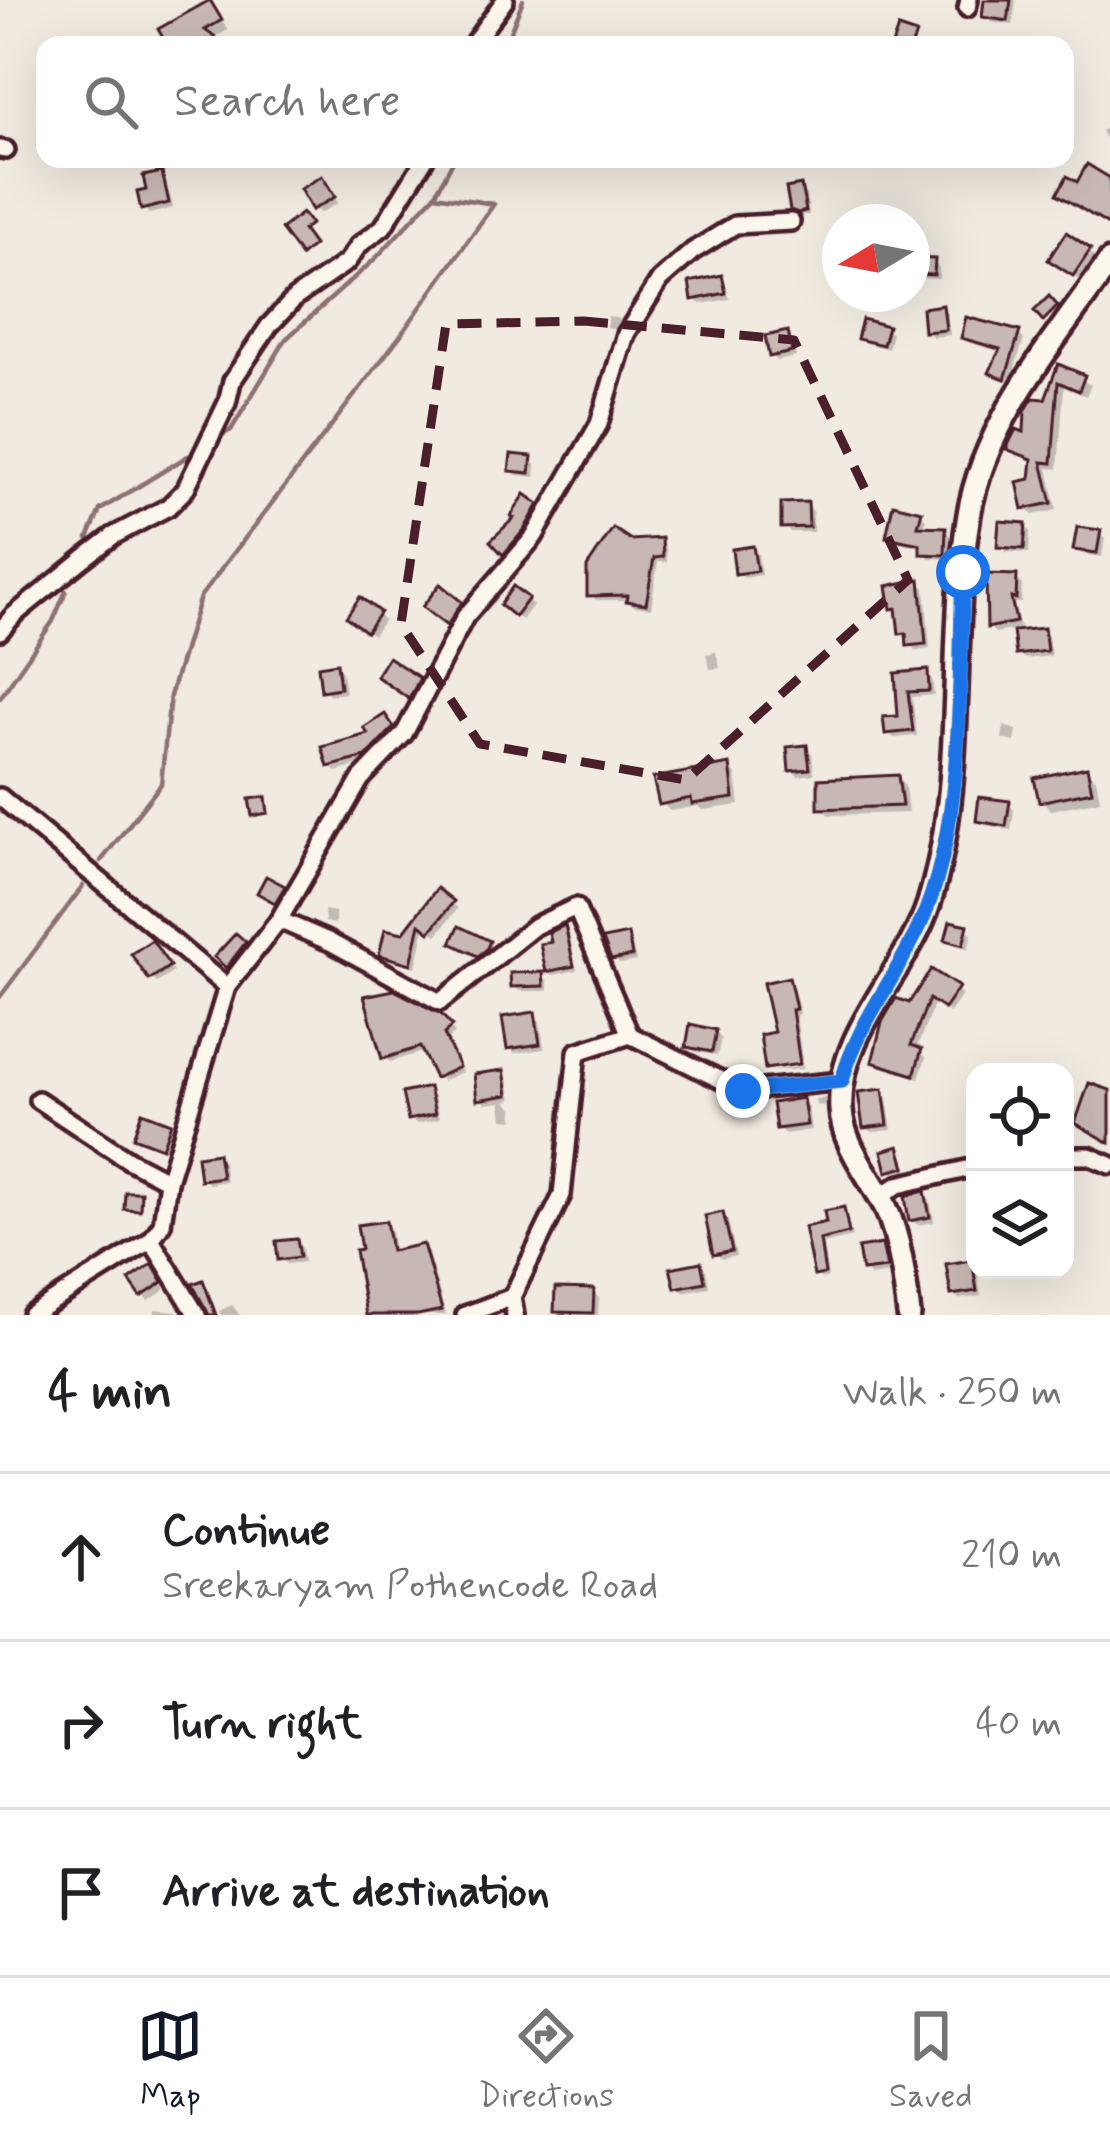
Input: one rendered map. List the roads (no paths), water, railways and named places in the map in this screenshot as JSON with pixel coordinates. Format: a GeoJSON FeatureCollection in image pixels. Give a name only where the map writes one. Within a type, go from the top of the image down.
{"type":"FeatureCollection","features":[{"type":"Feature","properties":{"kind":"main road"},"geometry":{"type":"LineString","coordinates":[[909,1315],[888,1212],[853,1149],[840,1113],[842,1081],[867,1018],[888,987],[927,907],[941,854],[956,759],[969,511],[988,450],[1025,384],[1110,261]]}},
{"type":"Feature","properties":{"kind":"street"},"geometry":{"type":"LineString","coordinates":[[479,36],[505,0]]}},
{"type":"Feature","properties":{"kind":"street"},"geometry":{"type":"LineString","coordinates":[[0,631],[112,536],[168,507],[185,490],[227,403],[232,381],[269,326],[295,298],[346,262],[383,226],[419,168]]}},
{"type":"Feature","properties":{"kind":"street"},"geometry":{"type":"LineString","coordinates":[[31,1315],[151,1240],[162,1224],[168,1180],[226,987],[279,920],[361,779],[404,734],[464,617],[534,538],[599,424],[626,334],[660,280],[693,251],[735,225],[791,222]]}},
{"type":"Feature","properties":{"kind":"street"},"geometry":{"type":"LineString","coordinates":[[0,797],[226,987]]}},
{"type":"Feature","properties":{"kind":"street"},"geometry":{"type":"LineString","coordinates":[[279,920],[440,1002],[535,926],[575,907],[629,1035],[743,1091],[842,1081]]}},
{"type":"Feature","properties":{"kind":"street"},"geometry":{"type":"LineString","coordinates":[[514,1315],[512,1297],[562,1195],[577,1052],[629,1035]]}},
{"type":"Feature","properties":{"kind":"street"},"geometry":{"type":"LineString","coordinates":[[38,1100],[130,1161],[168,1180]]}},
{"type":"Feature","properties":{"kind":"street"},"geometry":{"type":"LineString","coordinates":[[1074,1156],[1089,1156],[1110,1166]]}},
{"type":"Feature","properties":{"kind":"street"},"geometry":{"type":"LineString","coordinates":[[880,1197],[898,1185],[966,1169]]}},
{"type":"Feature","properties":{"kind":"street"},"geometry":{"type":"LineString","coordinates":[[151,1240],[197,1315]]}},
{"type":"Feature","properties":{"kind":"street"},"geometry":{"type":"LineString","coordinates":[[465,1315],[512,1297]]}},
{"type":"Feature","properties":{"kind":"waterway"},"geometry":{"type":"LineString","coordinates":[[509,36],[523,0]]}},
{"type":"Feature","properties":{"kind":"waterway"},"geometry":{"type":"LineString","coordinates":[[101,861],[161,784],[170,696],[200,597],[400,336],[494,204],[435,195],[449,168]]}},
{"type":"Feature","properties":{"kind":"waterway"},"geometry":{"type":"LineString","coordinates":[[222,435],[231,430],[286,339],[375,259],[435,195]]}},
{"type":"Feature","properties":{"kind":"waterway"},"geometry":{"type":"LineString","coordinates":[[88,538],[100,510],[188,456]]}},
{"type":"Feature","properties":{"kind":"waterway"},"geometry":{"type":"LineString","coordinates":[[0,698],[53,621],[66,591]]}},
{"type":"Feature","properties":{"kind":"waterway"},"geometry":{"type":"LineString","coordinates":[[0,997],[83,886]]}}]}
